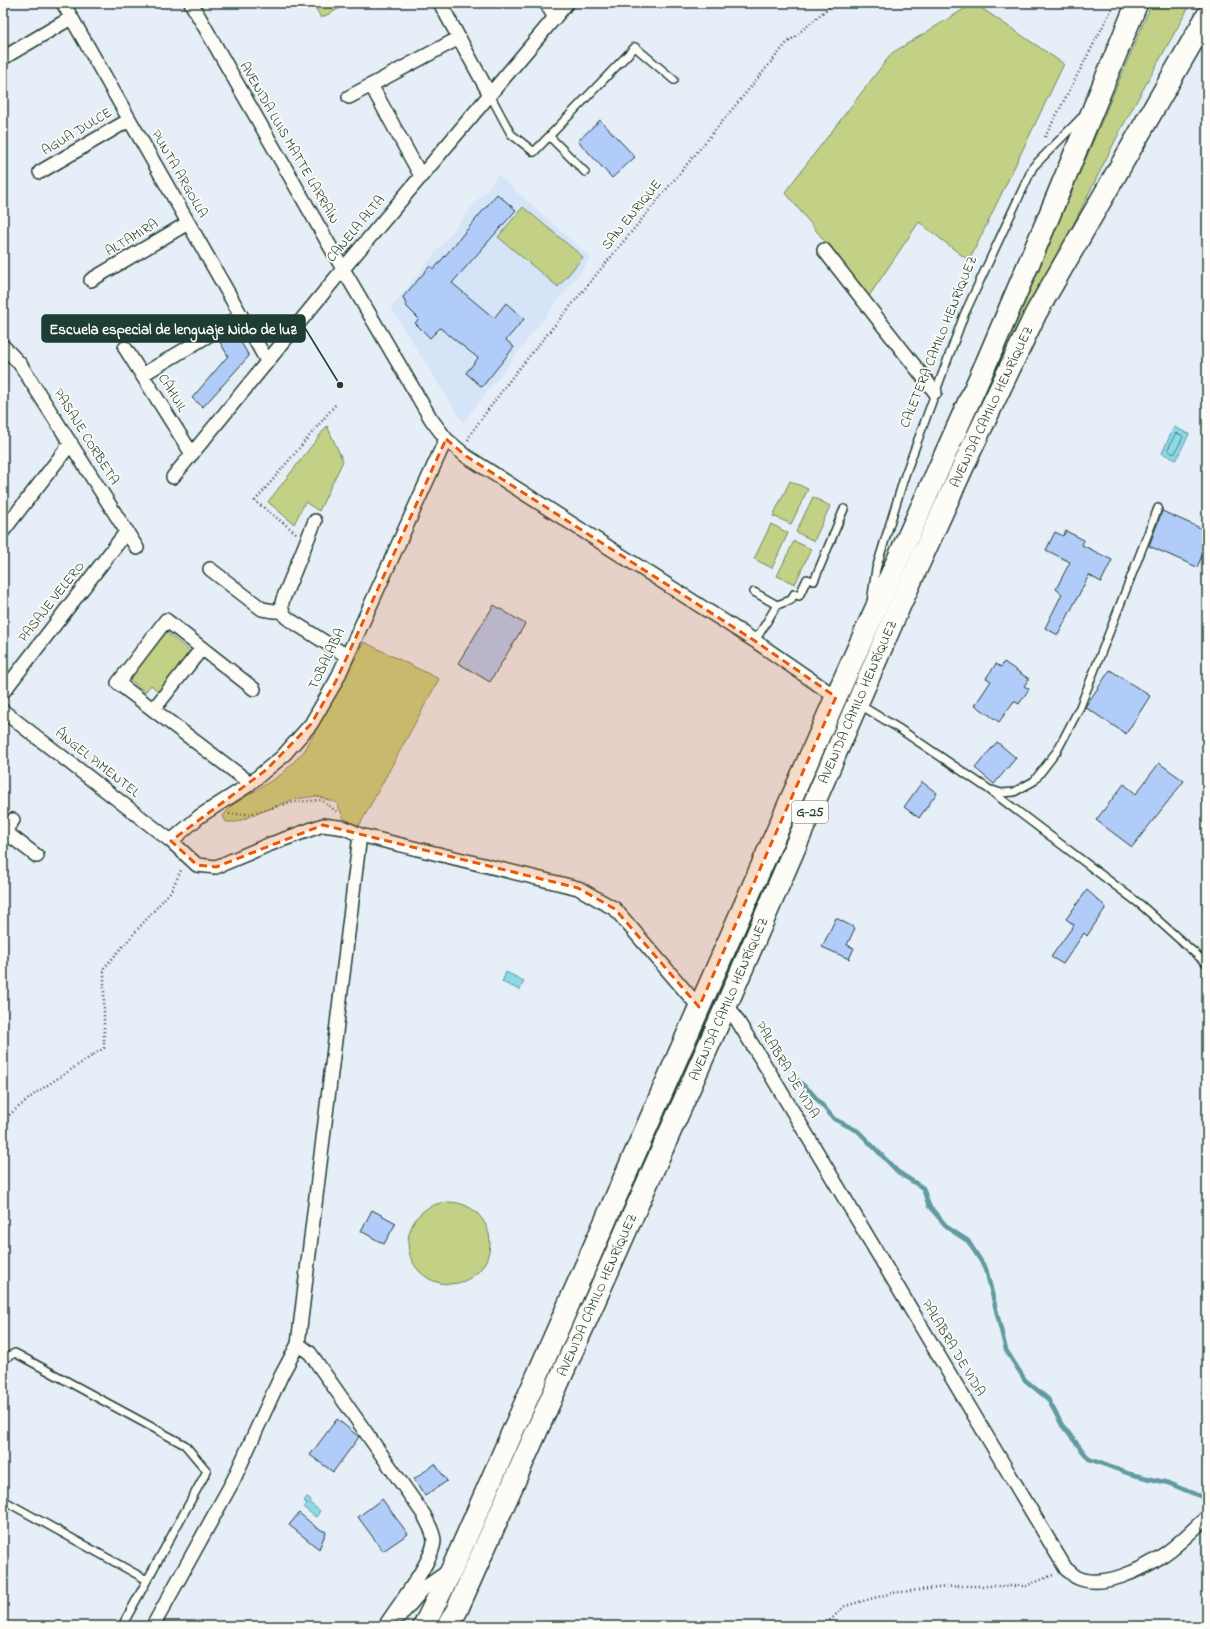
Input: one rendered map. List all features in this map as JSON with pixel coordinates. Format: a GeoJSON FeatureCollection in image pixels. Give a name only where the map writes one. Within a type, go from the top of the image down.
{"type":"FeatureCollection","features":[{"type":"Feature","properties":{"kind":"main road","name":"AVENIDA CAMILO HENRÍQUEZ"},"geometry":{"type":"LineString","coordinates":[[424,1626],[453,1567],[836,697],[988,359],[1137,3]]}},
{"type":"Feature","properties":{"kind":"main road","name":"AVENIDA CAMILO HENRÍQUEZ"},"geometry":{"type":"LineString","coordinates":[[448,1626],[457,1610],[727,1004],[856,703],[962,470],[1036,313],[1207,16]]}},
{"type":"Feature","properties":{"kind":"street","name":"PUNTA ARGOLLA"},"geometry":{"type":"LineString","coordinates":[[63,3],[267,361]]}},
{"type":"Feature","properties":{"kind":"street","name":"AVENIDA LUIS MATTE LARRAÍN"},"geometry":{"type":"LineString","coordinates":[[191,3],[343,269],[431,419],[446,439],[463,455],[755,641],[836,697]]}},
{"type":"Feature","properties":{"kind":"street"},"geometry":{"type":"LineString","coordinates":[[440,3],[490,95]]}},
{"type":"Feature","properties":{"kind":"street"},"geometry":{"type":"LineString","coordinates":[[546,3],[555,18]]}},
{"type":"Feature","properties":{"kind":"street","name":"CANELA ALTA"},"geometry":{"type":"LineString","coordinates":[[173,478],[343,269],[567,3]]}},
{"type":"Feature","properties":{"kind":"street"},"geometry":{"type":"LineString","coordinates":[[3,58],[71,18]]}},
{"type":"Feature","properties":{"kind":"street"},"geometry":{"type":"LineString","coordinates":[[349,96],[459,38]]}},
{"type":"Feature","properties":{"kind":"street"},"geometry":{"type":"LineString","coordinates":[[370,85],[421,176]]}},
{"type":"Feature","properties":{"kind":"street","name":"AGUA DULCE"},"geometry":{"type":"LineString","coordinates":[[40,172],[129,120]]}},
{"type":"Feature","properties":{"kind":"street","name":"ALTAMIRA"},"geometry":{"type":"LineString","coordinates":[[92,280],[188,223]]}},
{"type":"Feature","properties":{"kind":"street"},"geometry":{"type":"LineString","coordinates":[[824,250],[936,392]]}},
{"type":"Feature","properties":{"kind":"street"},"geometry":{"type":"LineString","coordinates":[[142,375],[241,316]]}},
{"type":"Feature","properties":{"kind":"street","name":"PASAJE CORBETA"},"geometry":{"type":"LineString","coordinates":[[3,346],[20,364],[138,548]]}},
{"type":"Feature","properties":{"kind":"street","name":"CÁHUIL"},"geometry":{"type":"LineString","coordinates":[[125,348],[192,454]]}},
{"type":"Feature","properties":{"kind":"street","name":"TOBALABA"},"geometry":{"type":"LineString","coordinates":[[171,841],[200,816],[250,783],[282,757],[311,724],[336,681],[446,439]]}},
{"type":"Feature","properties":{"kind":"street"},"geometry":{"type":"LineString","coordinates":[[3,531],[71,443]]}},
{"type":"Feature","properties":{"kind":"street"},"geometry":{"type":"LineString","coordinates":[[315,520],[283,599],[282,610],[286,618],[347,656]]}},
{"type":"Feature","properties":{"kind":"street","name":"PASAJE VELERO"},"geometry":{"type":"LineString","coordinates":[[3,692],[127,531]]}},
{"type":"Feature","properties":{"kind":"street"},"geometry":{"type":"LineString","coordinates":[[210,569],[262,608],[274,611],[282,610]]}},
{"type":"Feature","properties":{"kind":"street"},"geometry":{"type":"LineString","coordinates":[[250,783],[118,683],[166,620],[254,689]]}},
{"type":"Feature","properties":{"kind":"street"},"geometry":{"type":"LineString","coordinates":[[153,710],[202,648]]}},
{"type":"Feature","properties":{"kind":"street","name":"ÁNGEL PIMENTEL"},"geometry":{"type":"LineString","coordinates":[[3,711],[171,841],[198,865],[216,867],[268,845],[323,825],[345,828],[360,835],[578,888],[615,910],[699,1007]]}},
{"type":"Feature","properties":{"kind":"street"},"geometry":{"type":"LineString","coordinates":[[13,820],[4,832],[37,856]]}},
{"type":"Feature","properties":{"kind":"street"},"geometry":{"type":"LineString","coordinates":[[153,1626],[233,1481],[281,1376],[298,1344],[360,835]]}},
{"type":"Feature","properties":{"kind":"street","name":"PALABRA DE VIDA"},"geometry":{"type":"LineString","coordinates":[[727,1004],[756,1050],[1066,1569]]}},
{"type":"Feature","properties":{"kind":"street"},"geometry":{"type":"LineString","coordinates":[[298,1344],[310,1353],[424,1515],[434,1540],[426,1563],[385,1626]]}},
{"type":"Feature","properties":{"kind":"street"},"geometry":{"type":"LineString","coordinates":[[1066,1569],[1076,1576],[1089,1580],[1122,1576],[1136,1571],[1164,1555],[1207,1517]]}},
{"type":"Feature","properties":{"kind":"street"},"geometry":{"type":"LineString","coordinates":[[390,1626],[424,1588],[453,1567]]}},
{"type":"Feature","properties":{"kind":"lane"},"geometry":{"type":"LineString","coordinates":[[490,95],[511,134],[534,152],[635,47],[674,80]]}},
{"type":"Feature","properties":{"kind":"lane","name":"CALETERA CAMILO HENRÍQUEZ"},"geometry":{"type":"LineString","coordinates":[[871,618],[871,595],[876,569],[904,475],[964,315],[1033,167],[1095,104]]}},
{"type":"Feature","properties":{"kind":"lane"},"geometry":{"type":"LineString","coordinates":[[549,136],[585,172]]}},
{"type":"Feature","properties":{"kind":"lane"},"geometry":{"type":"LineString","coordinates":[[987,788],[1001,793],[1014,792],[1034,781],[1056,751],[1080,707],[1158,508]]}},
{"type":"Feature","properties":{"kind":"lane"},"geometry":{"type":"LineString","coordinates":[[755,641],[777,605],[791,600],[794,594],[799,596],[807,579],[814,581],[844,509]]}},
{"type":"Feature","properties":{"kind":"lane"},"geometry":{"type":"LineString","coordinates":[[754,592],[777,605]]}},
{"type":"Feature","properties":{"kind":"lane"},"geometry":{"type":"LineString","coordinates":[[856,703],[898,728],[987,788],[1141,905],[1207,964]]}},
{"type":"Feature","properties":{"kind":"lane"},"geometry":{"type":"LineString","coordinates":[[3,1360],[15,1353],[186,1446],[207,1471],[122,1626]]}},
{"type":"Feature","properties":{"kind":"lane"},"geometry":{"type":"LineString","coordinates":[[3,1500],[147,1580]]}},
{"type":"Feature","properties":{"kind":"path","name":"SAN ENRIQUE"},"geometry":{"type":"LineString","coordinates":[[463,455],[471,433],[513,376],[781,50],[818,15],[834,3]]}},
{"type":"Feature","properties":{"kind":"path"},"geometry":{"type":"LineString","coordinates":[[1045,138],[1115,3]]}},
{"type":"Feature","properties":{"kind":"path"},"geometry":{"type":"LineString","coordinates":[[306,541],[255,501],[336,404]]}},
{"type":"Feature","properties":{"kind":"path"},"geometry":{"type":"LineString","coordinates":[[219,804],[229,814],[249,814],[294,802],[321,800],[336,811],[345,828]]}},
{"type":"Feature","properties":{"kind":"path"},"geometry":{"type":"LineString","coordinates":[[3,1120],[37,1092],[104,1048],[104,968],[171,891],[187,856]]}},
{"type":"Feature","properties":{"kind":"path"},"geometry":{"type":"LineString","coordinates":[[824,1626],[845,1606],[892,1593],[956,1586],[1026,1586],[1066,1569]]}},
{"type":"Feature","properties":{"kind":"highlighted area"},"geometry":{"type":"Polygon","coordinates":[[[446,439],[466,456],[755,641],[836,697],[699,1007],[615,909],[578,888],[323,825],[216,867],[197,865],[171,841],[266,770],[311,724],[336,681],[446,439]]]}},
{"type":"Feature","properties":{"kind":"shaded area"},"geometry":{"type":"Polygon","coordinates":[[[498,175],[591,258],[463,423],[391,308],[498,175]]]}},
{"type":"Feature","properties":{"kind":"green space"},"geometry":{"type":"Polygon","coordinates":[[[313,3],[340,3],[342,7],[321,18],[313,3]]]}},
{"type":"Feature","properties":{"kind":"green space"},"geometry":{"type":"Polygon","coordinates":[[[974,3],[1064,64],[969,261],[919,222],[869,296],[785,192],[892,53],[974,3]]]}},
{"type":"Feature","properties":{"kind":"green space"},"geometry":{"type":"Polygon","coordinates":[[[1152,3],[1191,3],[1120,131],[920,532],[955,443],[1024,304],[1152,3]]]}},
{"type":"Feature","properties":{"kind":"green space"},"geometry":{"type":"Polygon","coordinates":[[[523,207],[583,257],[558,287],[498,237],[523,207]]]}},
{"type":"Feature","properties":{"kind":"green space"},"geometry":{"type":"Polygon","coordinates":[[[327,426],[343,461],[319,511],[305,502],[294,524],[268,502],[327,426]]]}},
{"type":"Feature","properties":{"kind":"green space"},"geometry":{"type":"Polygon","coordinates":[[[790,481],[808,489],[791,524],[773,516],[790,481]]]}},
{"type":"Feature","properties":{"kind":"green space"},"geometry":{"type":"Polygon","coordinates":[[[813,497],[830,506],[814,541],[796,532],[813,497]]]}},
{"type":"Feature","properties":{"kind":"green space"},"geometry":{"type":"Polygon","coordinates":[[[771,524],[788,533],[772,568],[754,559],[771,524]]]}},
{"type":"Feature","properties":{"kind":"green space"},"geometry":{"type":"Polygon","coordinates":[[[794,541],[811,549],[795,584],[777,576],[794,541]]]}},
{"type":"Feature","properties":{"kind":"green space"},"geometry":{"type":"Polygon","coordinates":[[[165,631],[192,653],[160,693],[151,685],[145,692],[128,678],[165,631]]]}},
{"type":"Feature","properties":{"kind":"green space"},"geometry":{"type":"Polygon","coordinates":[[[364,642],[439,679],[359,826],[344,819],[337,803],[317,796],[295,799],[236,822],[226,822],[223,816],[231,806],[282,774],[305,750],[364,642]]]}},
{"type":"Feature","properties":{"kind":"green space"},"geometry":{"type":"Polygon","coordinates":[[[449,1202],[465,1206],[478,1214],[486,1227],[490,1243],[486,1259],[478,1272],[465,1280],[449,1284],[433,1280],[420,1272],[412,1259],[408,1243],[412,1227],[420,1214],[433,1206],[449,1202]]]}},
{"type":"Feature","properties":{"kind":"water"},"geometry":{"type":"Polygon","coordinates":[[[1174,427],[1189,434],[1176,460],[1162,453],[1174,427]]]}},
{"type":"Feature","properties":{"kind":"water"},"geometry":{"type":"Polygon","coordinates":[[[506,972],[524,981],[520,990],[502,982],[506,972]]]}},
{"type":"Feature","properties":{"kind":"water"},"geometry":{"type":"Polygon","coordinates":[[[307,1497],[311,1501],[310,1503],[320,1511],[316,1517],[304,1508],[307,1504],[304,1501],[307,1497]]]}},
{"type":"Feature","properties":{"kind":"building"},"geometry":{"type":"Polygon","coordinates":[[[600,120],[635,157],[612,178],[578,141],[600,120]]]}},
{"type":"Feature","properties":{"kind":"building"},"geometry":{"type":"Polygon","coordinates":[[[497,194],[516,210],[452,283],[494,318],[506,303],[524,319],[506,340],[514,347],[482,387],[466,373],[478,358],[440,328],[430,338],[415,323],[419,319],[407,307],[403,297],[430,266],[434,269],[497,194]]]}},
{"type":"Feature","properties":{"kind":"building"},"geometry":{"type":"Polygon","coordinates":[[[235,332],[249,356],[203,407],[192,398],[228,356],[220,342],[235,332]]]}},
{"type":"Feature","properties":{"kind":"building"},"geometry":{"type":"Polygon","coordinates":[[[1162,511],[1207,531],[1207,545],[1197,567],[1149,546],[1162,511]]]}},
{"type":"Feature","properties":{"kind":"building"},"geometry":{"type":"Polygon","coordinates":[[[1066,531],[1084,540],[1082,545],[1112,560],[1101,582],[1089,575],[1058,635],[1045,628],[1062,594],[1056,589],[1070,562],[1046,550],[1055,532],[1063,536],[1066,531]]]}},
{"type":"Feature","properties":{"kind":"building"},"geometry":{"type":"Polygon","coordinates":[[[494,605],[525,624],[490,682],[458,663],[494,605]]]}},
{"type":"Feature","properties":{"kind":"building"},"geometry":{"type":"Polygon","coordinates":[[[1004,662],[1029,679],[1024,686],[1029,689],[1019,704],[1014,701],[999,722],[975,705],[991,681],[986,678],[996,664],[1001,667],[1004,662]]]}},
{"type":"Feature","properties":{"kind":"building"},"geometry":{"type":"Polygon","coordinates":[[[1110,670],[1150,696],[1126,734],[1085,707],[1110,670]]]}},
{"type":"Feature","properties":{"kind":"building"},"geometry":{"type":"Polygon","coordinates":[[[997,742],[1016,758],[994,784],[975,768],[997,742]]]}},
{"type":"Feature","properties":{"kind":"building"},"geometry":{"type":"Polygon","coordinates":[[[1159,763],[1184,781],[1132,847],[1096,820],[1124,784],[1136,794],[1159,763]]]}},
{"type":"Feature","properties":{"kind":"building"},"geometry":{"type":"Polygon","coordinates":[[[922,782],[937,793],[919,818],[904,807],[922,782]]]}},
{"type":"Feature","properties":{"kind":"building"},"geometry":{"type":"Polygon","coordinates":[[[1087,890],[1106,907],[1087,936],[1084,933],[1063,964],[1051,957],[1074,925],[1066,919],[1087,890]]]}},
{"type":"Feature","properties":{"kind":"building"},"geometry":{"type":"Polygon","coordinates":[[[836,918],[855,928],[847,945],[854,948],[849,959],[822,947],[836,918]]]}},
{"type":"Feature","properties":{"kind":"building"},"geometry":{"type":"Polygon","coordinates":[[[372,1210],[396,1223],[384,1244],[361,1231],[372,1210]]]}},
{"type":"Feature","properties":{"kind":"building"},"geometry":{"type":"Polygon","coordinates":[[[337,1419],[359,1437],[333,1472],[310,1455],[337,1419]]]}},
{"type":"Feature","properties":{"kind":"building"},"geometry":{"type":"Polygon","coordinates":[[[435,1464],[447,1481],[425,1496],[414,1479],[435,1464]]]}},
{"type":"Feature","properties":{"kind":"building"},"geometry":{"type":"Polygon","coordinates":[[[382,1499],[408,1534],[383,1551],[358,1517],[382,1499]]]}},
{"type":"Feature","properties":{"kind":"building"},"geometry":{"type":"Polygon","coordinates":[[[299,1513],[317,1528],[326,1532],[319,1549],[289,1525],[299,1513]]]}},
{"type":"Feature","properties":{"kind":"waterway"},"geometry":{"type":"LineString","coordinates":[[797,1080],[810,1091],[834,1119],[858,1131],[898,1172],[923,1188],[929,1206],[948,1228],[968,1241],[986,1269],[1006,1350],[1025,1380],[1048,1399],[1062,1425],[1089,1459],[1130,1474],[1168,1483],[1202,1497],[1204,1500]]}},
{"type":"Feature","properties":{"kind":"place","name":"Escuela especial de lenguaje Nido de luz"},"geometry":{"type":"Point","coordinates":[340,385]}}]}
